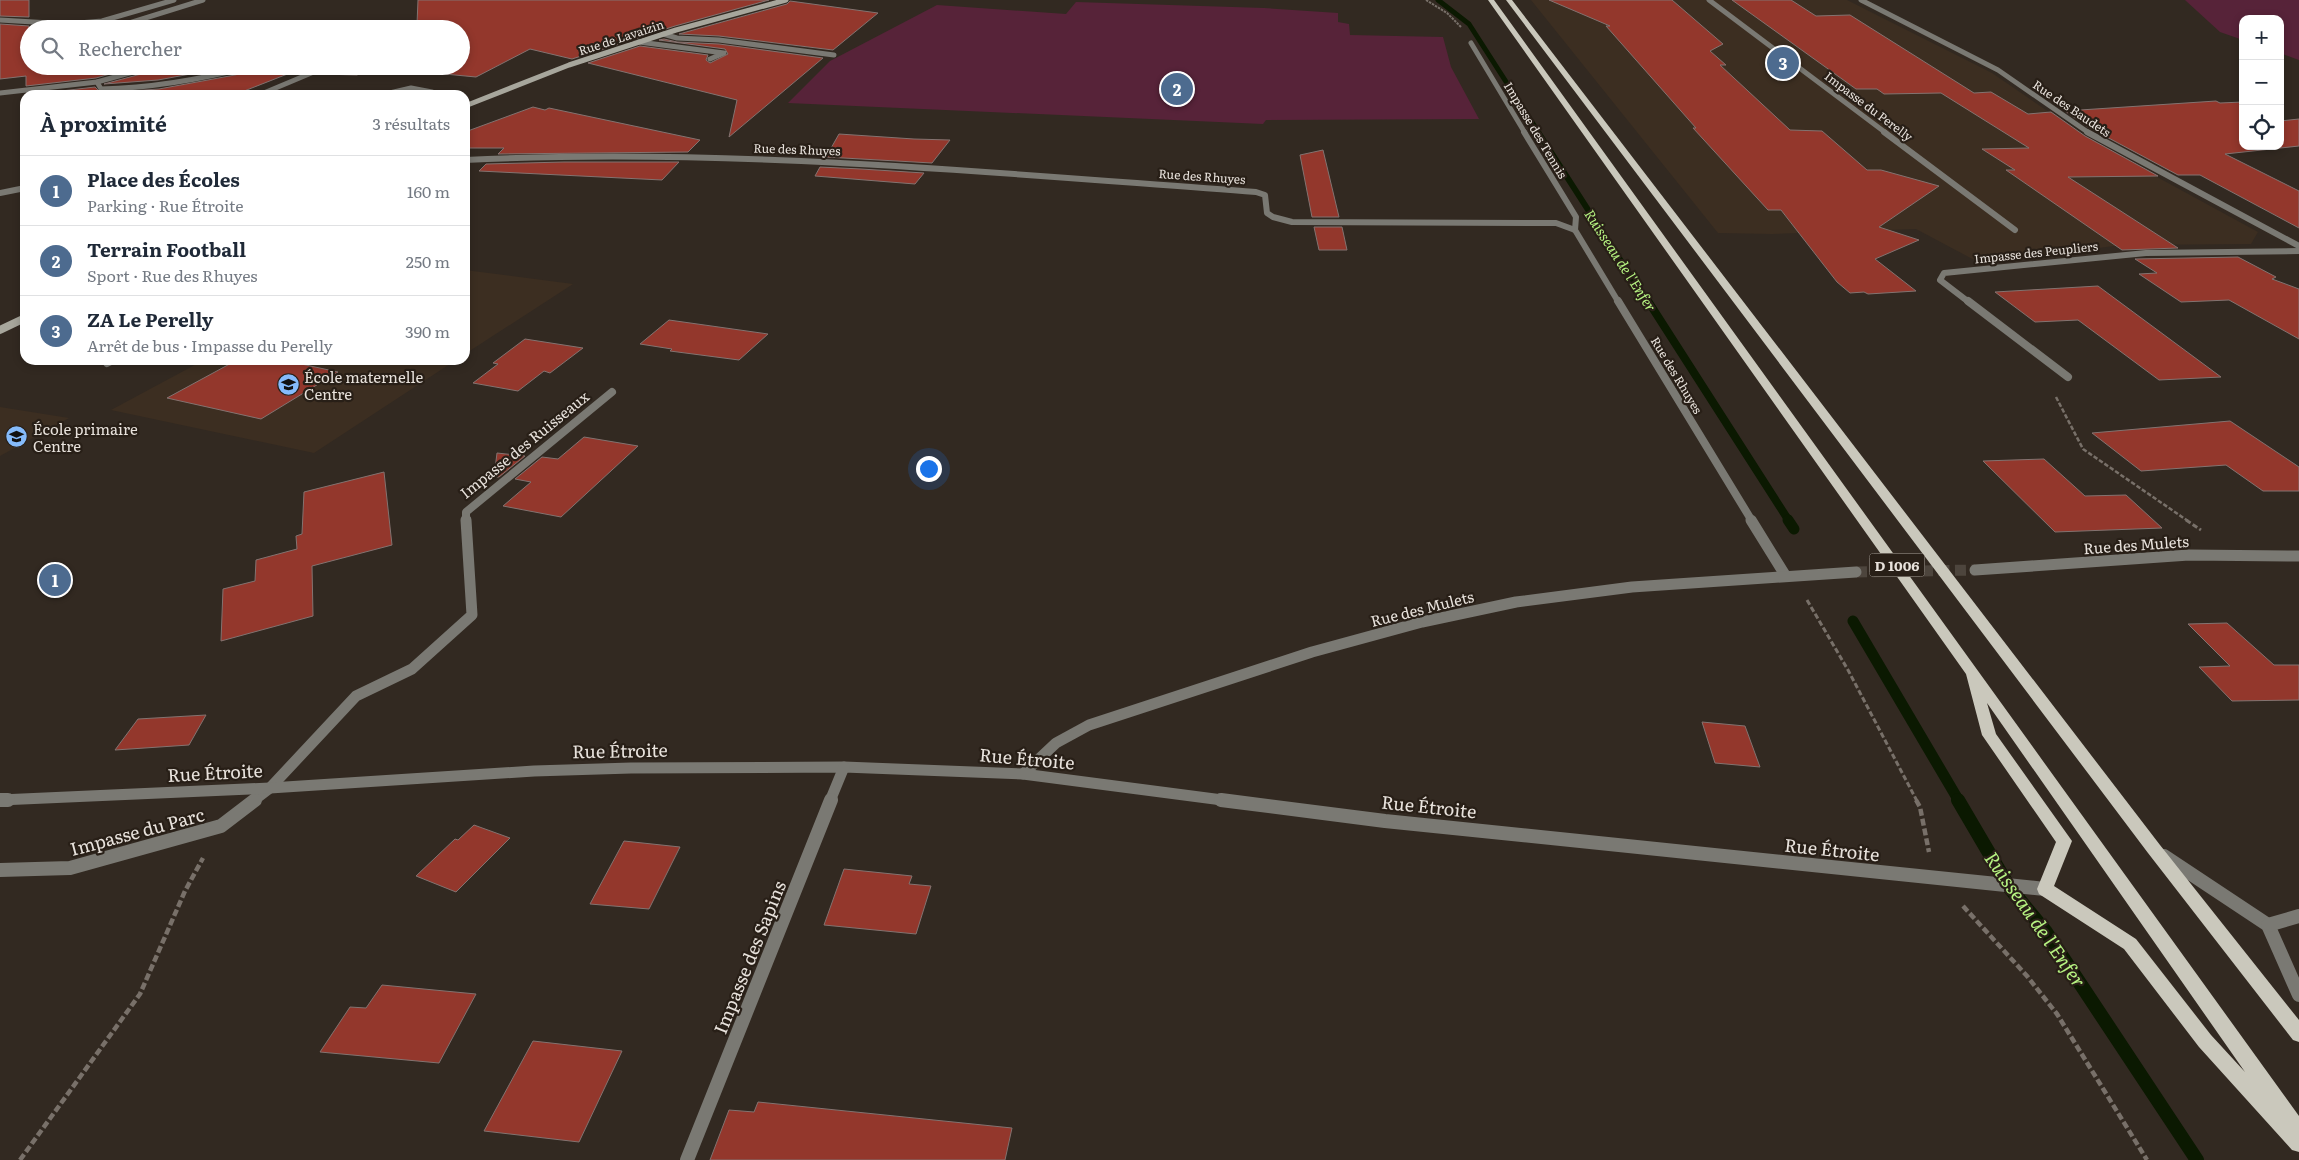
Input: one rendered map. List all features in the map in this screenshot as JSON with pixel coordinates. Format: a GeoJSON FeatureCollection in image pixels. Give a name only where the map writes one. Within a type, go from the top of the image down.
{"type":"FeatureCollection","features":[{"type":"Feature","properties":{"kind":"main road","name":"Rue de Lavaizin"},"geometry":{"type":"LineString","coordinates":[[470,104],[568,65],[663,34],[786,0]]}},
{"type":"Feature","properties":{"kind":"main road","name":"D 1006"},"geometry":{"type":"LineString","coordinates":[[1491,0],[1970,668],[2299,1132]]}},
{"type":"Feature","properties":{"kind":"main road","name":"D 1006"},"geometry":{"type":"LineString","coordinates":[[1509,0],[2154,849],[2299,1034]]}},
{"type":"Feature","properties":{"kind":"main road"},"geometry":{"type":"LineString","coordinates":[[0,330],[20,320]]}},
{"type":"Feature","properties":{"kind":"main road"},"geometry":{"type":"LineString","coordinates":[[1970,668],[1989,735],[2064,841],[2045,889],[2130,944],[2205,1041],[2299,1143]]}},
{"type":"Feature","properties":{"kind":"street"},"geometry":{"type":"LineString","coordinates":[[105,20],[174,0]]}},
{"type":"Feature","properties":{"kind":"street"},"geometry":{"type":"LineString","coordinates":[[139,20],[203,0]]}},
{"type":"Feature","properties":{"kind":"street","name":"Impasse du Perelly"},"geometry":{"type":"LineString","coordinates":[[1709,0],[2015,230]]}},
{"type":"Feature","properties":{"kind":"street","name":"Rue des Baudets"},"geometry":{"type":"LineString","coordinates":[[1861,0],[1998,70],[2095,138],[2299,246]]}},
{"type":"Feature","properties":{"kind":"street"},"geometry":{"type":"LineString","coordinates":[[0,20],[20,21]]}},
{"type":"Feature","properties":{"kind":"street"},"geometry":{"type":"LineString","coordinates":[[663,34],[677,38],[718,40],[834,55]]}},
{"type":"Feature","properties":{"kind":"street"},"geometry":{"type":"LineString","coordinates":[[639,42],[724,53],[710,59]]}},
{"type":"Feature","properties":{"kind":"street","name":"Impasse des Tennis"},"geometry":{"type":"LineString","coordinates":[[1471,44],[1576,217],[1575,230]]}},
{"type":"Feature","properties":{"kind":"street"},"geometry":{"type":"LineString","coordinates":[[26,90],[97,82],[122,75]]}},
{"type":"Feature","properties":{"kind":"street"},"geometry":{"type":"LineString","coordinates":[[97,82],[101,89],[126,89],[168,84],[210,75]]}},
{"type":"Feature","properties":{"kind":"street"},"geometry":{"type":"LineString","coordinates":[[271,90],[307,75]]}},
{"type":"Feature","properties":{"kind":"street"},"geometry":{"type":"LineString","coordinates":[[402,90],[411,88],[422,90]]}},
{"type":"Feature","properties":{"kind":"street"},"geometry":{"type":"LineString","coordinates":[[0,93],[20,91]]}},
{"type":"Feature","properties":{"kind":"street","name":"Rue des Rhuyes"},"geometry":{"type":"LineString","coordinates":[[470,160],[557,156],[836,162],[911,166],[1256,192],[1265,196],[1267,213],[1273,217],[1292,222],[1556,223],[1575,230],[1785,575]]}},
{"type":"Feature","properties":{"kind":"street"},"geometry":{"type":"LineString","coordinates":[[0,193],[20,189]]}},
{"type":"Feature","properties":{"kind":"street","name":"Impasse des Peupliers"},"geometry":{"type":"LineString","coordinates":[[2068,377],[1940,280],[1944,273],[2146,253],[2299,251]]}},
{"type":"Feature","properties":{"kind":"street","name":"Impasse des Ruisseaux"},"geometry":{"type":"LineString","coordinates":[[270,788],[356,696],[412,669],[472,615],[465,532],[466,512],[612,392]]}},
{"type":"Feature","properties":{"kind":"street","name":"Rue des Mulets"},"geometry":{"type":"LineString","coordinates":[[1975,570],[2188,556],[2299,556]]}},
{"type":"Feature","properties":{"kind":"street","name":"Rue des Mulets"},"geometry":{"type":"LineString","coordinates":[[1023,774],[1056,743],[1089,725],[1312,652],[1422,622],[1516,602],[1632,587],[1785,575],[1856,572]]}},
{"type":"Feature","properties":{"kind":"street","name":"Rue Étroite"},"geometry":{"type":"LineString","coordinates":[[0,800],[270,788],[534,771],[631,768],[844,767],[1023,774],[1386,821],[2045,889]]}},
{"type":"Feature","properties":{"kind":"street","name":"Impasse des Sapins"},"geometry":{"type":"LineString","coordinates":[[688,1160],[844,767]]}},
{"type":"Feature","properties":{"kind":"street","name":"Impasse du Parc"},"geometry":{"type":"LineString","coordinates":[[0,870],[70,868],[221,826],[270,788]]}},
{"type":"Feature","properties":{"kind":"street"},"geometry":{"type":"LineString","coordinates":[[2154,849],[2268,925],[2299,995]]}},
{"type":"Feature","properties":{"kind":"street"},"geometry":{"type":"LineString","coordinates":[[2268,925],[2299,916]]}},
{"type":"Feature","properties":{"kind":"path"},"geometry":{"type":"LineString","coordinates":[[1426,0],[1447,13],[1464,31],[1471,44]]}},
{"type":"Feature","properties":{"kind":"path"},"geometry":{"type":"LineString","coordinates":[[2068,377],[2051,388],[2083,449],[2236,555]]}},
{"type":"Feature","properties":{"kind":"path"},"geometry":{"type":"LineString","coordinates":[[20,1160],[140,994],[185,891],[221,826]]}},
{"type":"Feature","properties":{"kind":"shaded area"},"geometry":{"type":"Polygon","coordinates":[[[1531,0],[1847,0],[1992,73],[2091,141],[2258,232],[2251,244],[2122,245],[1980,263],[1916,229],[1772,234],[1718,233],[1531,0]]]}},
{"type":"Feature","properties":{"kind":"shaded area"},"geometry":{"type":"Polygon","coordinates":[[[2185,0],[2299,0],[2299,60],[2284,54],[2284,15],[2239,15],[2239,39],[2220,32],[2185,0]]]}},
{"type":"Feature","properties":{"kind":"shaded area"},"geometry":{"type":"Polygon","coordinates":[[[1076,2],[1264,8],[1338,13],[1338,22],[1349,24],[1350,35],[1443,37],[1451,67],[1479,119],[1266,120],[1263,124],[788,103],[830,61],[937,5],[1066,14],[1076,2]]]}},
{"type":"Feature","properties":{"kind":"shaded area","name":"École maternelle Centre"},"geometry":{"type":"Polygon","coordinates":[[[470,271],[573,284],[470,351],[470,271]]]}},
{"type":"Feature","properties":{"kind":"shaded area","name":"École maternelle Centre"},"geometry":{"type":"Polygon","coordinates":[[[195,365],[448,365],[314,453],[111,410],[195,365]]]}},
{"type":"Feature","properties":{"kind":"shaded area","name":"École primaire Centre"},"geometry":{"type":"Polygon","coordinates":[[[0,407],[69,418],[0,456],[0,407]]]}},
{"type":"Feature","properties":{"kind":"building"},"geometry":{"type":"Polygon","coordinates":[[[0,0],[29,0],[29,17],[0,16],[0,0]]]}},
{"type":"Feature","properties":{"kind":"building"},"geometry":{"type":"Polygon","coordinates":[[[418,0],[769,0],[675,26],[572,59],[530,49],[476,77],[455,75],[470,75],[470,20],[417,20],[418,0]]]}},
{"type":"Feature","properties":{"kind":"building"},"geometry":{"type":"Polygon","coordinates":[[[1549,0],[1672,0],[1723,44],[1710,51],[1726,65],[1720,65],[1790,130],[1822,131],[1867,170],[1881,170],[1939,186],[1879,227],[1919,240],[1875,259],[1916,291],[1868,294],[1864,292],[1850,293],[1837,282],[1781,210],[1768,210],[1693,128],[1696,128],[1606,26],[1610,26],[1549,0]]]}},
{"type":"Feature","properties":{"kind":"building"},"geometry":{"type":"Polygon","coordinates":[[[1732,0],[1791,0],[1816,16],[1850,15],[1974,93],[1991,92],[2028,114],[2051,112],[2085,136],[2158,176],[2068,177],[2178,248],[2122,250],[2006,170],[2015,170],[1982,149],[2029,148],[1941,93],[1884,94],[1877,89],[1856,89],[1732,0]]]}},
{"type":"Feature","properties":{"kind":"building"},"geometry":{"type":"Polygon","coordinates":[[[790,1],[878,13],[833,50],[719,36],[679,34],[787,4],[790,1]]]}},
{"type":"Feature","properties":{"kind":"building"},"geometry":{"type":"Polygon","coordinates":[[[0,24],[20,25],[20,75],[106,75],[96,78],[26,86],[26,76],[0,79],[0,24]]]}},
{"type":"Feature","properties":{"kind":"building"},"geometry":{"type":"Polygon","coordinates":[[[664,39],[677,42],[719,44],[823,58],[729,137],[737,100],[588,63],[640,46],[708,55],[706,60],[710,63],[728,54],[725,49],[659,40],[664,39]]]}},
{"type":"Feature","properties":{"kind":"building"},"geometry":{"type":"Polygon","coordinates":[[[137,75],[185,75],[158,80],[104,84],[137,75]]]}},
{"type":"Feature","properties":{"kind":"building"},"geometry":{"type":"Polygon","coordinates":[[[235,75],[285,75],[247,90],[144,90],[235,75]]]}},
{"type":"Feature","properties":{"kind":"building"},"geometry":{"type":"Polygon","coordinates":[[[95,87],[98,90],[70,90],[95,87]]]}},
{"type":"Feature","properties":{"kind":"building"},"geometry":{"type":"Polygon","coordinates":[[[2216,101],[2220,103],[2239,102],[2239,150],[2262,150],[2225,154],[2299,191],[2299,228],[2200,175],[2178,175],[2088,127],[2065,111],[2216,101]]]}},
{"type":"Feature","properties":{"kind":"building"},"geometry":{"type":"Polygon","coordinates":[[[533,107],[545,110],[549,108],[700,140],[688,152],[498,154],[504,148],[470,148],[470,130],[533,107]]]}},
{"type":"Feature","properties":{"kind":"building"},"geometry":{"type":"Polygon","coordinates":[[[2299,119],[2299,146],[2284,148],[2284,121],[2299,119]]]}},
{"type":"Feature","properties":{"kind":"building"},"geometry":{"type":"Polygon","coordinates":[[[839,134],[950,140],[932,163],[826,157],[839,134]]]}},
{"type":"Feature","properties":{"kind":"building"},"geometry":{"type":"Polygon","coordinates":[[[1323,150],[1339,217],[1312,217],[1300,155],[1323,150]]]}},
{"type":"Feature","properties":{"kind":"building"},"geometry":{"type":"Polygon","coordinates":[[[679,162],[662,180],[479,171],[486,164],[679,162]]]}},
{"type":"Feature","properties":{"kind":"building"},"geometry":{"type":"Polygon","coordinates":[[[820,167],[924,173],[915,184],[815,176],[820,167]]]}},
{"type":"Feature","properties":{"kind":"building"},"geometry":{"type":"Polygon","coordinates":[[[1314,227],[1342,227],[1347,250],[1319,250],[1314,227]]]}},
{"type":"Feature","properties":{"kind":"building"},"geometry":{"type":"Polygon","coordinates":[[[2238,257],[2276,277],[2272,279],[2299,289],[2299,339],[2229,300],[2181,302],[2139,274],[2157,273],[2135,259],[2238,257]]]}},
{"type":"Feature","properties":{"kind":"building"},"geometry":{"type":"Polygon","coordinates":[[[2098,286],[2221,377],[2159,380],[2078,320],[2035,322],[1995,292],[2098,286]]]}},
{"type":"Feature","properties":{"kind":"building"},"geometry":{"type":"Polygon","coordinates":[[[669,320],[768,334],[739,360],[670,351],[672,349],[640,344],[669,320]]]}},
{"type":"Feature","properties":{"kind":"building"},"geometry":{"type":"Polygon","coordinates":[[[525,339],[583,348],[550,373],[544,371],[518,391],[473,383],[498,364],[493,363],[525,339]]]}},
{"type":"Feature","properties":{"kind":"building"},"geometry":{"type":"Polygon","coordinates":[[[228,365],[306,365],[338,372],[261,419],[167,398],[228,365]]]}},
{"type":"Feature","properties":{"kind":"building"},"geometry":{"type":"Polygon","coordinates":[[[2230,421],[2299,467],[2299,491],[2263,491],[2226,465],[2141,471],[2092,433],[2230,421]]]}},
{"type":"Feature","properties":{"kind":"building"},"geometry":{"type":"Polygon","coordinates":[[[584,437],[638,446],[561,517],[503,506],[531,482],[515,479],[542,457],[558,459],[584,437]]]}},
{"type":"Feature","properties":{"kind":"building"},"geometry":{"type":"Polygon","coordinates":[[[497,453],[525,456],[499,477],[494,477],[497,453]]]}},
{"type":"Feature","properties":{"kind":"building"},"geometry":{"type":"Polygon","coordinates":[[[2044,459],[2085,496],[2126,495],[2162,528],[2055,532],[1983,461],[2044,459]]]}},
{"type":"Feature","properties":{"kind":"building"},"geometry":{"type":"Polygon","coordinates":[[[384,472],[392,545],[312,566],[313,616],[221,641],[223,589],[255,581],[256,560],[297,549],[296,536],[302,534],[304,492],[384,472]]]}},
{"type":"Feature","properties":{"kind":"building"},"geometry":{"type":"Polygon","coordinates":[[[2227,623],[2274,665],[2299,665],[2299,700],[2232,701],[2199,667],[2230,666],[2188,624],[2227,623]]]}},
{"type":"Feature","properties":{"kind":"building"},"geometry":{"type":"Polygon","coordinates":[[[206,715],[189,745],[115,750],[138,719],[206,715]]]}},
{"type":"Feature","properties":{"kind":"building"},"geometry":{"type":"Polygon","coordinates":[[[1702,722],[1745,726],[1760,767],[1715,763],[1702,722]]]}},
{"type":"Feature","properties":{"kind":"building"},"geometry":{"type":"Polygon","coordinates":[[[474,825],[510,838],[456,892],[416,876],[455,839],[458,840],[474,825]]]}},
{"type":"Feature","properties":{"kind":"building"},"geometry":{"type":"Polygon","coordinates":[[[624,841],[680,847],[649,909],[590,904],[624,841]]]}},
{"type":"Feature","properties":{"kind":"building"},"geometry":{"type":"Polygon","coordinates":[[[844,869],[912,876],[909,884],[931,886],[916,934],[824,925],[844,869]]]}},
{"type":"Feature","properties":{"kind":"building"},"geometry":{"type":"Polygon","coordinates":[[[382,985],[476,994],[439,1063],[320,1052],[350,1007],[366,1008],[382,985]]]}},
{"type":"Feature","properties":{"kind":"building"},"geometry":{"type":"Polygon","coordinates":[[[533,1041],[622,1051],[579,1142],[484,1131],[533,1041]]]}},
{"type":"Feature","properties":{"kind":"building"},"geometry":{"type":"Polygon","coordinates":[[[758,1102],[1012,1128],[1005,1160],[710,1160],[729,1110],[754,1112],[758,1102]]]}},
{"type":"Feature","properties":{"kind":"waterway","name":"Ruisseau de l'Enfer"},"geometry":{"type":"LineString","coordinates":[[1438,0],[1469,24],[1539,133]]}},
{"type":"Feature","properties":{"kind":"waterway","name":"Ruisseau de l'Enfer"},"geometry":{"type":"LineString","coordinates":[[1538,132],[1648,303]]}},
{"type":"Feature","properties":{"kind":"waterway","name":"Ruisseau de l'Enfer"},"geometry":{"type":"LineString","coordinates":[[1648,301],[1789,521]]}},
{"type":"Feature","properties":{"kind":"waterway","name":"Ruisseau de l'Enfer"},"geometry":{"type":"LineString","coordinates":[[1788,520],[1794,529]]}},
{"type":"Feature","properties":{"kind":"waterway","name":"Ruisseau de l'Enfer"},"geometry":{"type":"LineString","coordinates":[[1853,621],[1959,801]]}},
{"type":"Feature","properties":{"kind":"waterway","name":"Ruisseau de l'Enfer"},"geometry":{"type":"LineString","coordinates":[[1958,800],[2009,887],[2046,932],[2197,1160]]}},
{"type":"Feature","properties":{"kind":"tunnel"},"geometry":{"type":"LineString","coordinates":[[1856,572],[1975,570]]}},
{"type":"Feature","properties":{"kind":"place","name":"ZA Le Perelly"},"geometry":{"type":"Point","coordinates":[1783,63]}},
{"type":"Feature","properties":{"kind":"place","name":"Terrain Football"},"geometry":{"type":"Point","coordinates":[1177,89]}},
{"type":"Feature","properties":{"kind":"place","name":"École maternelle Centre"},"geometry":{"type":"Point","coordinates":[288,385]}},
{"type":"Feature","properties":{"kind":"place","name":"École primaire Centre"},"geometry":{"type":"Point","coordinates":[17,437]}},
{"type":"Feature","properties":{"kind":"place","name":"Place des Écoles"},"geometry":{"type":"Point","coordinates":[55,580]}}]}
